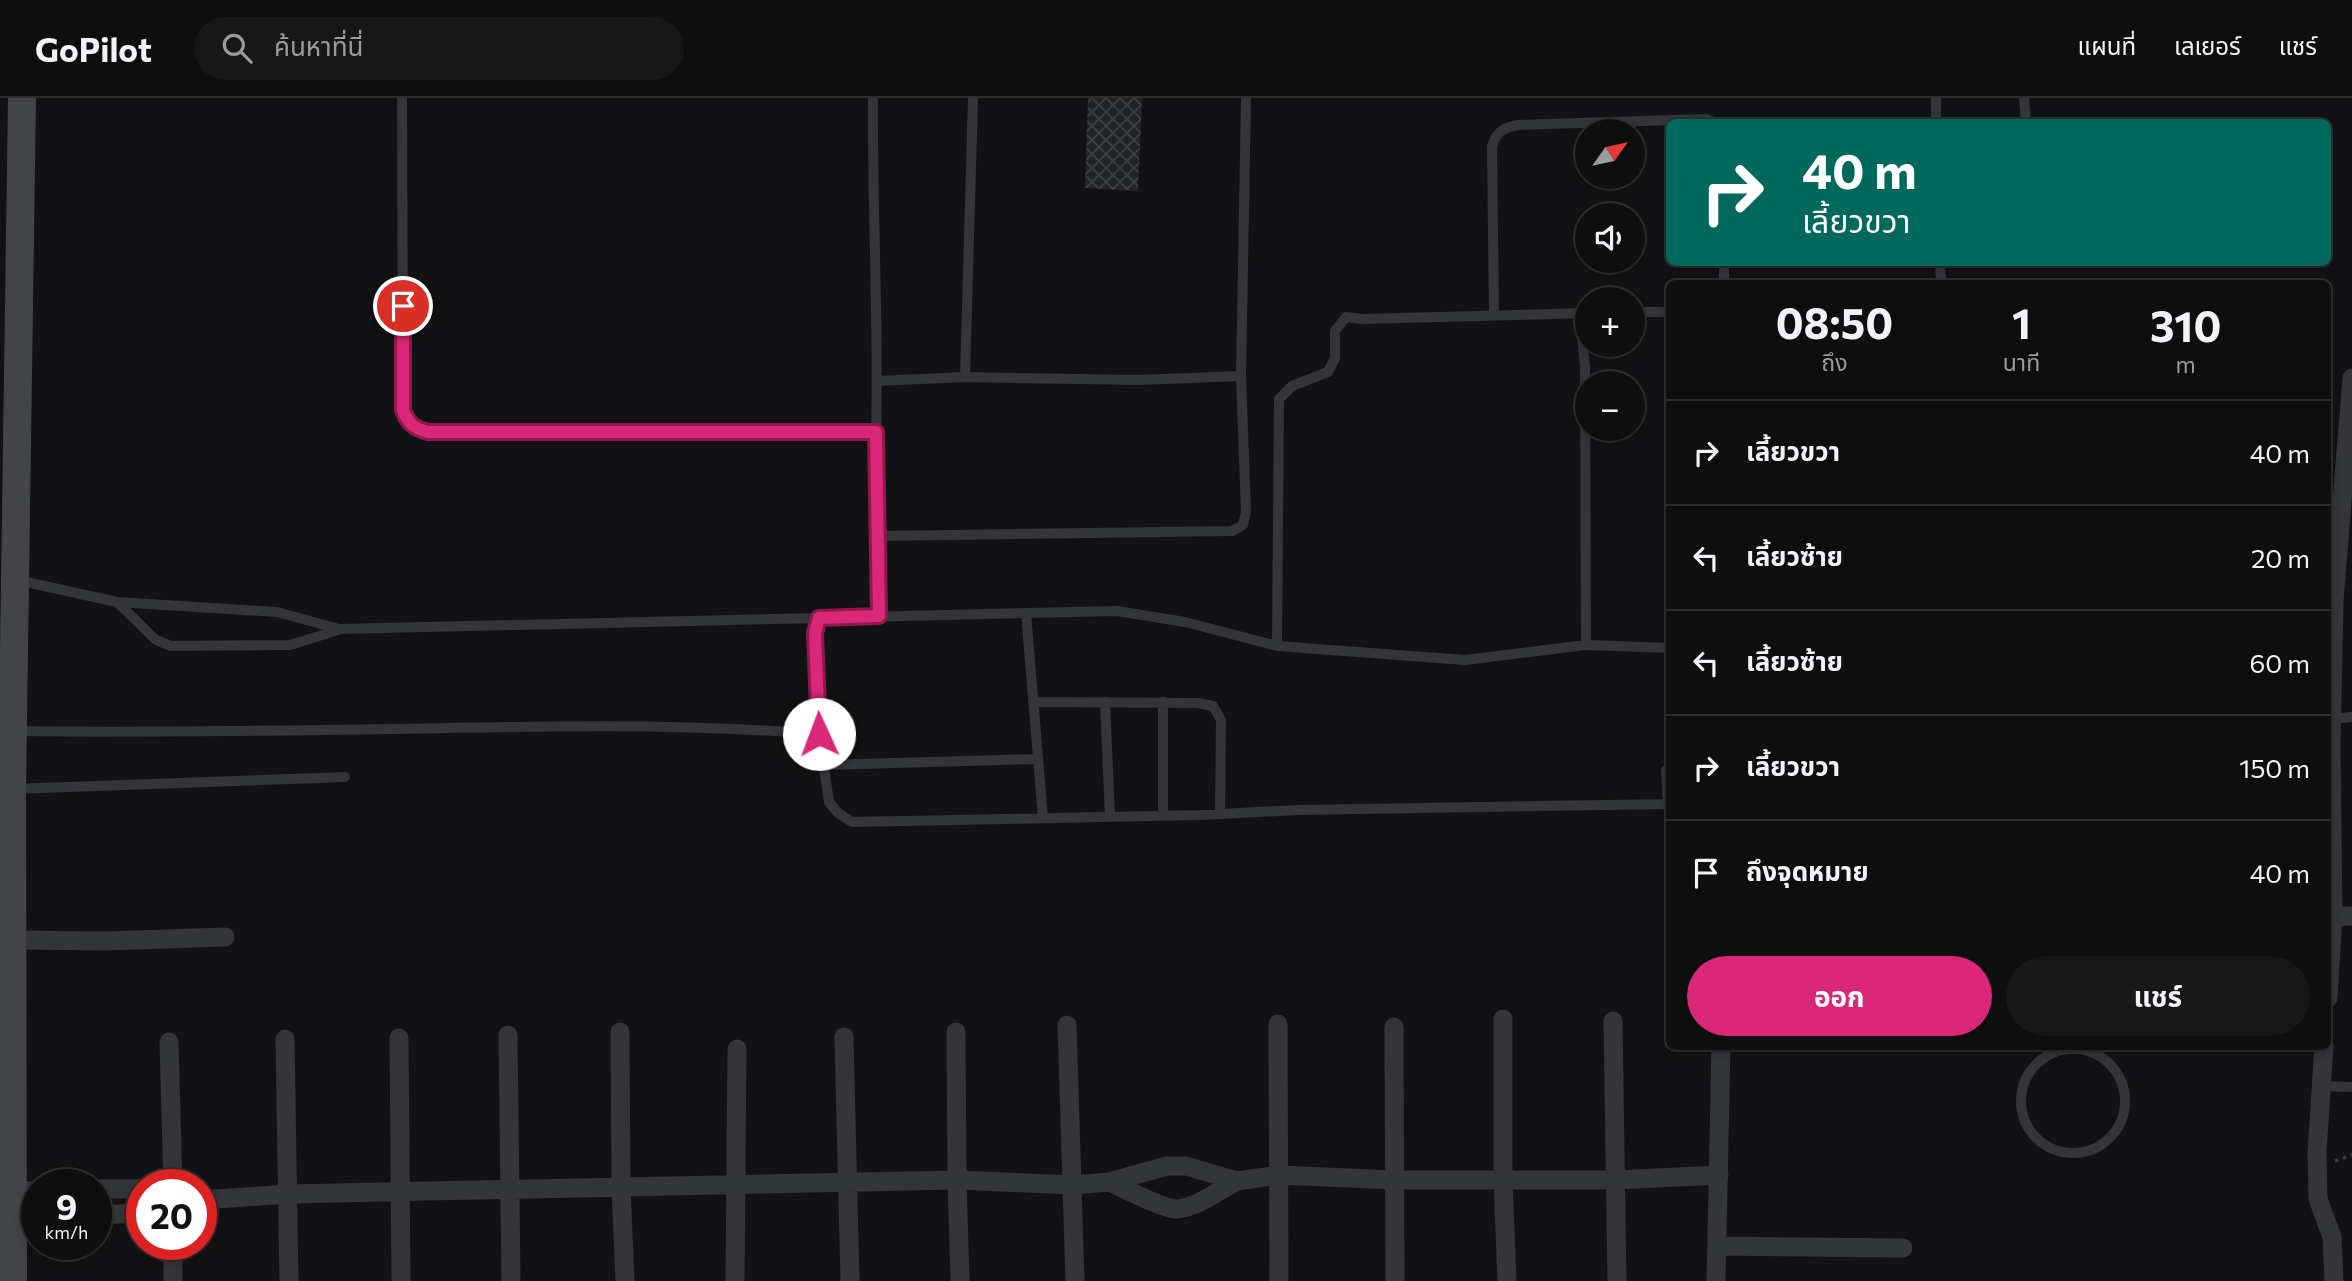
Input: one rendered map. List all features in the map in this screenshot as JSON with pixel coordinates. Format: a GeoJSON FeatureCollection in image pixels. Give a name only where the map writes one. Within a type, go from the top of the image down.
{"type":"FeatureCollection","features":[{"type":"Feature","properties":{"kind":"main road"},"geometry":{"type":"LineString","coordinates":[[22,98],[8,567],[14,732],[12,940],[23,1169]]}},
{"type":"Feature","properties":{"kind":"main road"},"geometry":{"type":"LineString","coordinates":[[13,1281],[21,1230]]}},
{"type":"Feature","properties":{"kind":"street"},"geometry":{"type":"LineString","coordinates":[[2331,982],[2343,916],[2332,719],[2334,601],[2351,388]]}},
{"type":"Feature","properties":{"kind":"street"},"geometry":{"type":"LineString","coordinates":[[12,940],[106,941],[225,937]]}},
{"type":"Feature","properties":{"kind":"street"},"geometry":{"type":"LineString","coordinates":[[1503,1019],[1503,1180],[1507,1281]]}},
{"type":"Feature","properties":{"kind":"street"},"geometry":{"type":"LineString","coordinates":[[1613,1021],[1617,1281]]}},
{"type":"Feature","properties":{"kind":"street"},"geometry":{"type":"LineString","coordinates":[[1278,1024],[1279,1281]]}},
{"type":"Feature","properties":{"kind":"street"},"geometry":{"type":"LineString","coordinates":[[1067,1025],[1075,1281]]}},
{"type":"Feature","properties":{"kind":"street"},"geometry":{"type":"LineString","coordinates":[[1394,1027],[1395,1281]]}},
{"type":"Feature","properties":{"kind":"street"},"geometry":{"type":"LineString","coordinates":[[620,1032],[621,1188],[625,1281]]}},
{"type":"Feature","properties":{"kind":"street"},"geometry":{"type":"LineString","coordinates":[[956,1032],[960,1281]]}},
{"type":"Feature","properties":{"kind":"street"},"geometry":{"type":"LineString","coordinates":[[508,1035],[511,1281]]}},
{"type":"Feature","properties":{"kind":"street"},"geometry":{"type":"LineString","coordinates":[[844,1037],[850,1281]]}},
{"type":"Feature","properties":{"kind":"street"},"geometry":{"type":"LineString","coordinates":[[399,1038],[401,1281]]}},
{"type":"Feature","properties":{"kind":"street"},"geometry":{"type":"LineString","coordinates":[[285,1039],[289,1281]]}},
{"type":"Feature","properties":{"kind":"street"},"geometry":{"type":"LineString","coordinates":[[169,1042],[173,1169]]}},
{"type":"Feature","properties":{"kind":"street"},"geometry":{"type":"LineString","coordinates":[[736,1281],[737,1049]]}},
{"type":"Feature","properties":{"kind":"street"},"geometry":{"type":"LineString","coordinates":[[1716,1281],[1721,1050]]}},
{"type":"Feature","properties":{"kind":"street"},"geometry":{"type":"LineString","coordinates":[[2324,1050],[2317,1152],[2318,1199],[2332,1237],[2334,1281]]}},
{"type":"Feature","properties":{"kind":"street"},"geometry":{"type":"LineString","coordinates":[[217,1198],[289,1194],[957,1180],[1073,1185],[1109,1182],[1167,1166],[1186,1166],[1237,1181]]}},
{"type":"Feature","properties":{"kind":"street"},"geometry":{"type":"LineString","coordinates":[[1109,1182],[1165,1207],[1176,1209],[1193,1204],[1237,1181],[1279,1175],[1394,1180],[1615,1180],[1719,1175]]}},
{"type":"Feature","properties":{"kind":"street"},"geometry":{"type":"LineString","coordinates":[[1717,1246],[1903,1248]]}},
{"type":"Feature","properties":{"kind":"street"},"geometry":{"type":"LineString","coordinates":[[173,1260],[173,1281]]}},
{"type":"Feature","properties":{"kind":"lane"},"geometry":{"type":"LineString","coordinates":[[402,98],[403,410],[407,420],[416,429],[428,432],[876,432]]}},
{"type":"Feature","properties":{"kind":"lane"},"geometry":{"type":"LineString","coordinates":[[873,98],[879,616]]}},
{"type":"Feature","properties":{"kind":"lane"},"geometry":{"type":"LineString","coordinates":[[965,377],[973,98]]}},
{"type":"Feature","properties":{"kind":"lane"},"geometry":{"type":"LineString","coordinates":[[879,536],[1232,531],[1243,525],[1246,512],[1241,376],[1246,98]]}},
{"type":"Feature","properties":{"kind":"lane"},"geometry":{"type":"LineString","coordinates":[[1936,98],[1936,119]]}},
{"type":"Feature","properties":{"kind":"lane"},"geometry":{"type":"LineString","coordinates":[[2024,98],[2026,119]]}},
{"type":"Feature","properties":{"kind":"lane"},"geometry":{"type":"LineString","coordinates":[[1494,316],[1492,145],[1495,135],[1503,128],[1518,125],[1666,120]]}},
{"type":"Feature","properties":{"kind":"lane"},"geometry":{"type":"LineString","coordinates":[[1645,312],[1666,312]]}},
{"type":"Feature","properties":{"kind":"lane"},"geometry":{"type":"LineString","coordinates":[[1277,646],[1279,400],[1292,386],[1328,372],[1335,358],[1335,331],[1346,317],[1363,319],[1575,313]]}},
{"type":"Feature","properties":{"kind":"lane"},"geometry":{"type":"LineString","coordinates":[[1585,357],[1586,645]]}},
{"type":"Feature","properties":{"kind":"lane"},"geometry":{"type":"LineString","coordinates":[[877,381],[965,377],[1137,380],[1241,376]]}},
{"type":"Feature","properties":{"kind":"lane"},"geometry":{"type":"LineString","coordinates":[[8,567],[117,602],[277,612],[339,629],[1117,611],[1185,622],[1277,646],[1465,660],[1586,645],[1666,648]]}},
{"type":"Feature","properties":{"kind":"lane"},"geometry":{"type":"LineString","coordinates":[[117,602],[156,640],[171,646],[290,645],[339,629]]}},
{"type":"Feature","properties":{"kind":"lane"},"geometry":{"type":"LineString","coordinates":[[1026,613],[1043,818]]}},
{"type":"Feature","properties":{"kind":"lane"},"geometry":{"type":"LineString","coordinates":[[819,618],[815,633],[819,734],[829,802],[838,813],[852,822],[1298,810],[1666,804]]}},
{"type":"Feature","properties":{"kind":"lane"},"geometry":{"type":"LineString","coordinates":[[1033,702],[1198,702],[1213,706],[1221,720],[1220,814]]}},
{"type":"Feature","properties":{"kind":"lane"},"geometry":{"type":"LineString","coordinates":[[1105,702],[1110,816]]}},
{"type":"Feature","properties":{"kind":"lane"},"geometry":{"type":"LineString","coordinates":[[1163,702],[1163,815]]}},
{"type":"Feature","properties":{"kind":"lane"},"geometry":{"type":"LineString","coordinates":[[2332,719],[2352,718]]}},
{"type":"Feature","properties":{"kind":"lane"},"geometry":{"type":"LineString","coordinates":[[14,732],[176,733],[561,726],[819,734]]}},
{"type":"Feature","properties":{"kind":"lane"},"geometry":{"type":"LineString","coordinates":[[824,765],[1038,759]]}},
{"type":"Feature","properties":{"kind":"lane"},"geometry":{"type":"LineString","coordinates":[[12,789],[345,777]]}},
{"type":"Feature","properties":{"kind":"lane"},"geometry":{"type":"LineString","coordinates":[[2068,1050],[2055,1052],[2040,1060],[2029,1073],[2022,1089],[2025,1123],[2035,1137],[2049,1147],[2065,1153],[2082,1153],[2098,1147],[2112,1136],[2121,1122],[2125,1105],[2123,1088],[2116,1073],[2090,1050]]}},
{"type":"Feature","properties":{"kind":"lane"},"geometry":{"type":"LineString","coordinates":[[2321,1086],[2352,1087]]}},
{"type":"Feature","properties":{"kind":"building"},"geometry":{"type":"Polygon","coordinates":[[[1088,98],[1142,98],[1138,191],[1085,188],[1088,98]]]}},
{"type":"Feature","properties":{"kind":"route"},"geometry":{"type":"LineString","coordinates":[[403,306],[403,410],[407,420],[416,429],[428,432],[876,432],[879,616],[819,618],[815,633],[819,734]]}}]}
